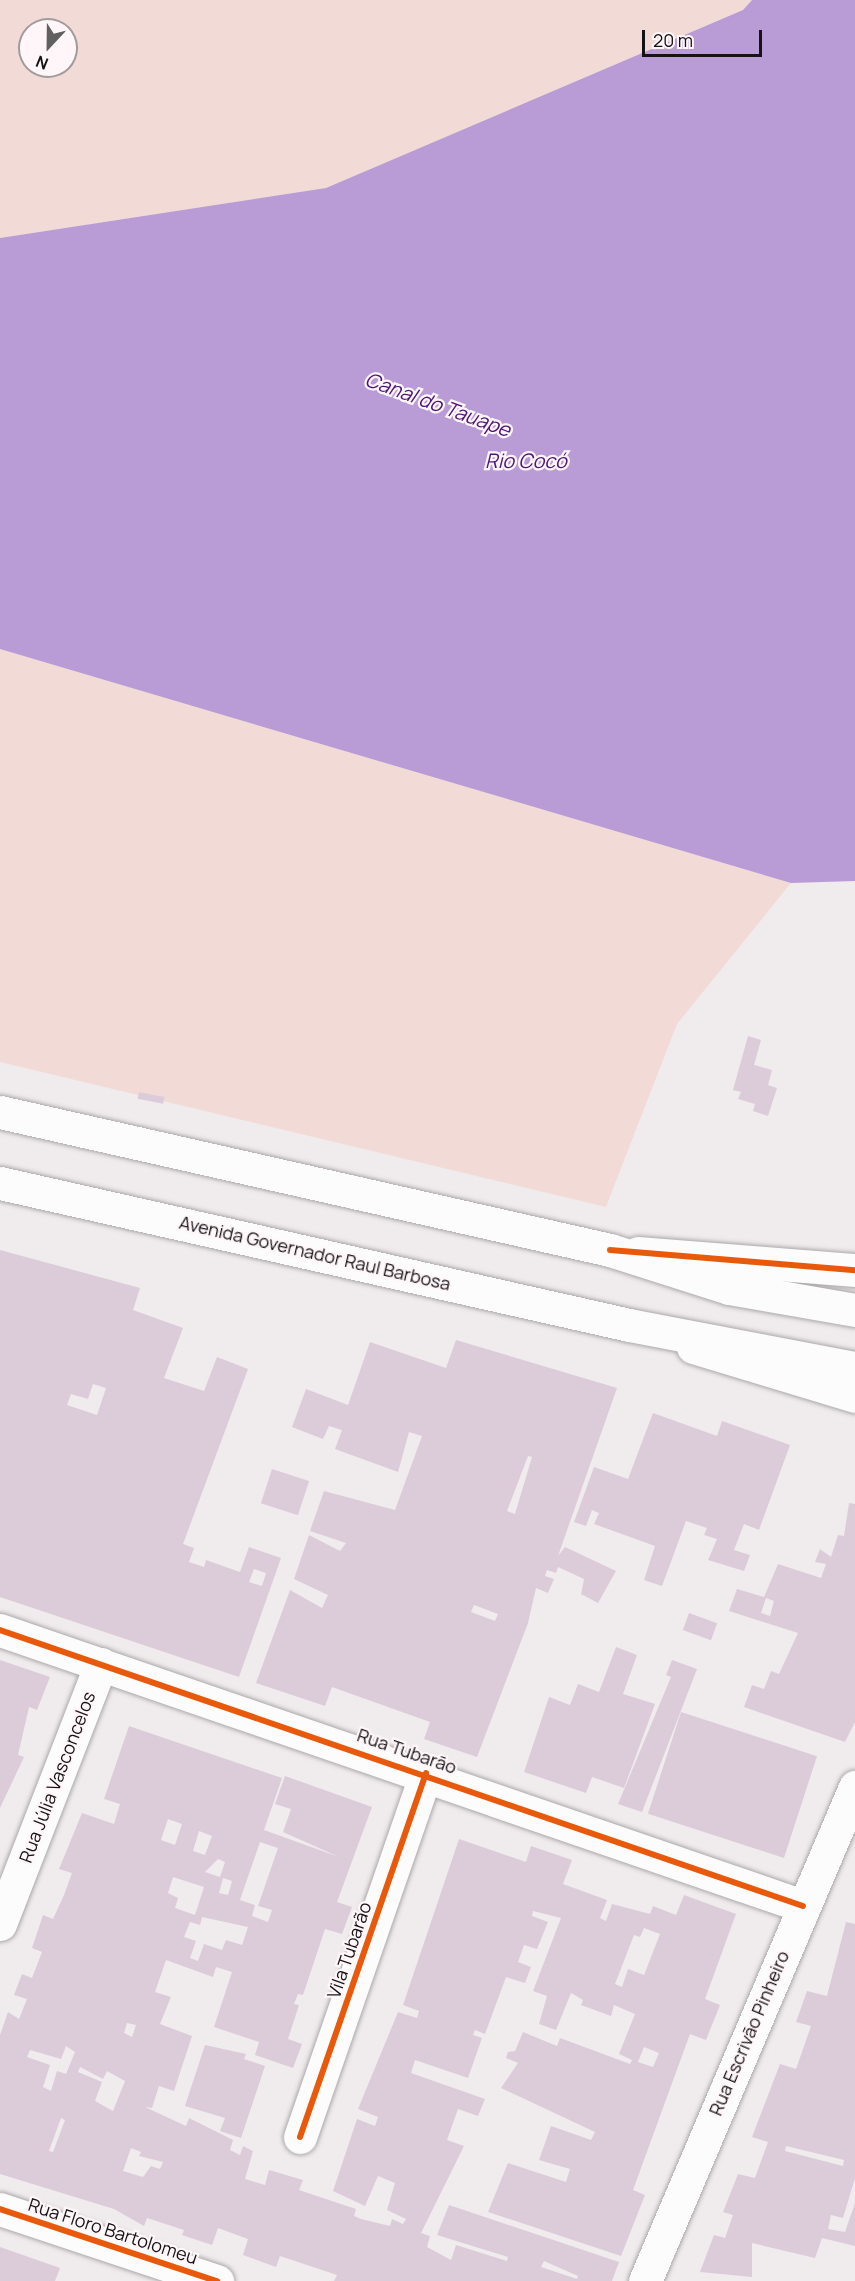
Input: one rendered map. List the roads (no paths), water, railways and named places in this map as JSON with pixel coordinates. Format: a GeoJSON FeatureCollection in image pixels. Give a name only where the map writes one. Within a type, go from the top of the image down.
{"type":"FeatureCollection","features":[{"type":"Feature","properties":{"kind":"main road"},"geometry":{"type":"LineString","coordinates":[[0,1112],[610,1251],[729,1288],[855,1310]]}},
{"type":"Feature","properties":{"kind":"main road","name":"Avenida Governador Raul Barbosa"},"geometry":{"type":"LineString","coordinates":[[0,1184],[628,1325],[855,1368]]}},
{"type":"Feature","properties":{"kind":"main road"},"geometry":{"type":"LineString","coordinates":[[610,1251],[855,1270]]}},
{"type":"Feature","properties":{"kind":"main road","name":"Avenida Governador Raul Barbosa"},"geometry":{"type":"LineString","coordinates":[[628,1325],[769,1374],[855,1396]]}},
{"type":"Feature","properties":{"kind":"main road","name":"Rua Tubarão"},"geometry":{"type":"LineString","coordinates":[[0,1630],[426,1773],[803,1906]]}},
{"type":"Feature","properties":{"kind":"main road","name":"Rua Júlia Vasconcelos"},"geometry":{"type":"LineString","coordinates":[[0,1924],[101,1664]]}},
{"type":"Feature","properties":{"kind":"main road","name":"Vila Tubarão"},"geometry":{"type":"LineString","coordinates":[[300,2137],[426,1773]]}},
{"type":"Feature","properties":{"kind":"main road","name":"Rua Escrivão Pinheiro"},"geometry":{"type":"LineString","coordinates":[[645,2281],[855,1787]]}},
{"type":"Feature","properties":{"kind":"main road","name":"Rua Floro Bartolomeu"},"geometry":{"type":"LineString","coordinates":[[0,2209],[218,2281]]}},
{"type":"Feature","properties":{"kind":"water","name":"Rio Cocó"},"geometry":{"type":"Polygon","coordinates":[[[752,0],[855,0],[855,881],[791,883],[0,649],[0,238],[326,188],[743,10],[752,0]]]}},
{"type":"Feature","properties":{"kind":"water label","name":"Canal do Tauape"},"geometry":{"type":"Point","coordinates":[438,404]}}]}
